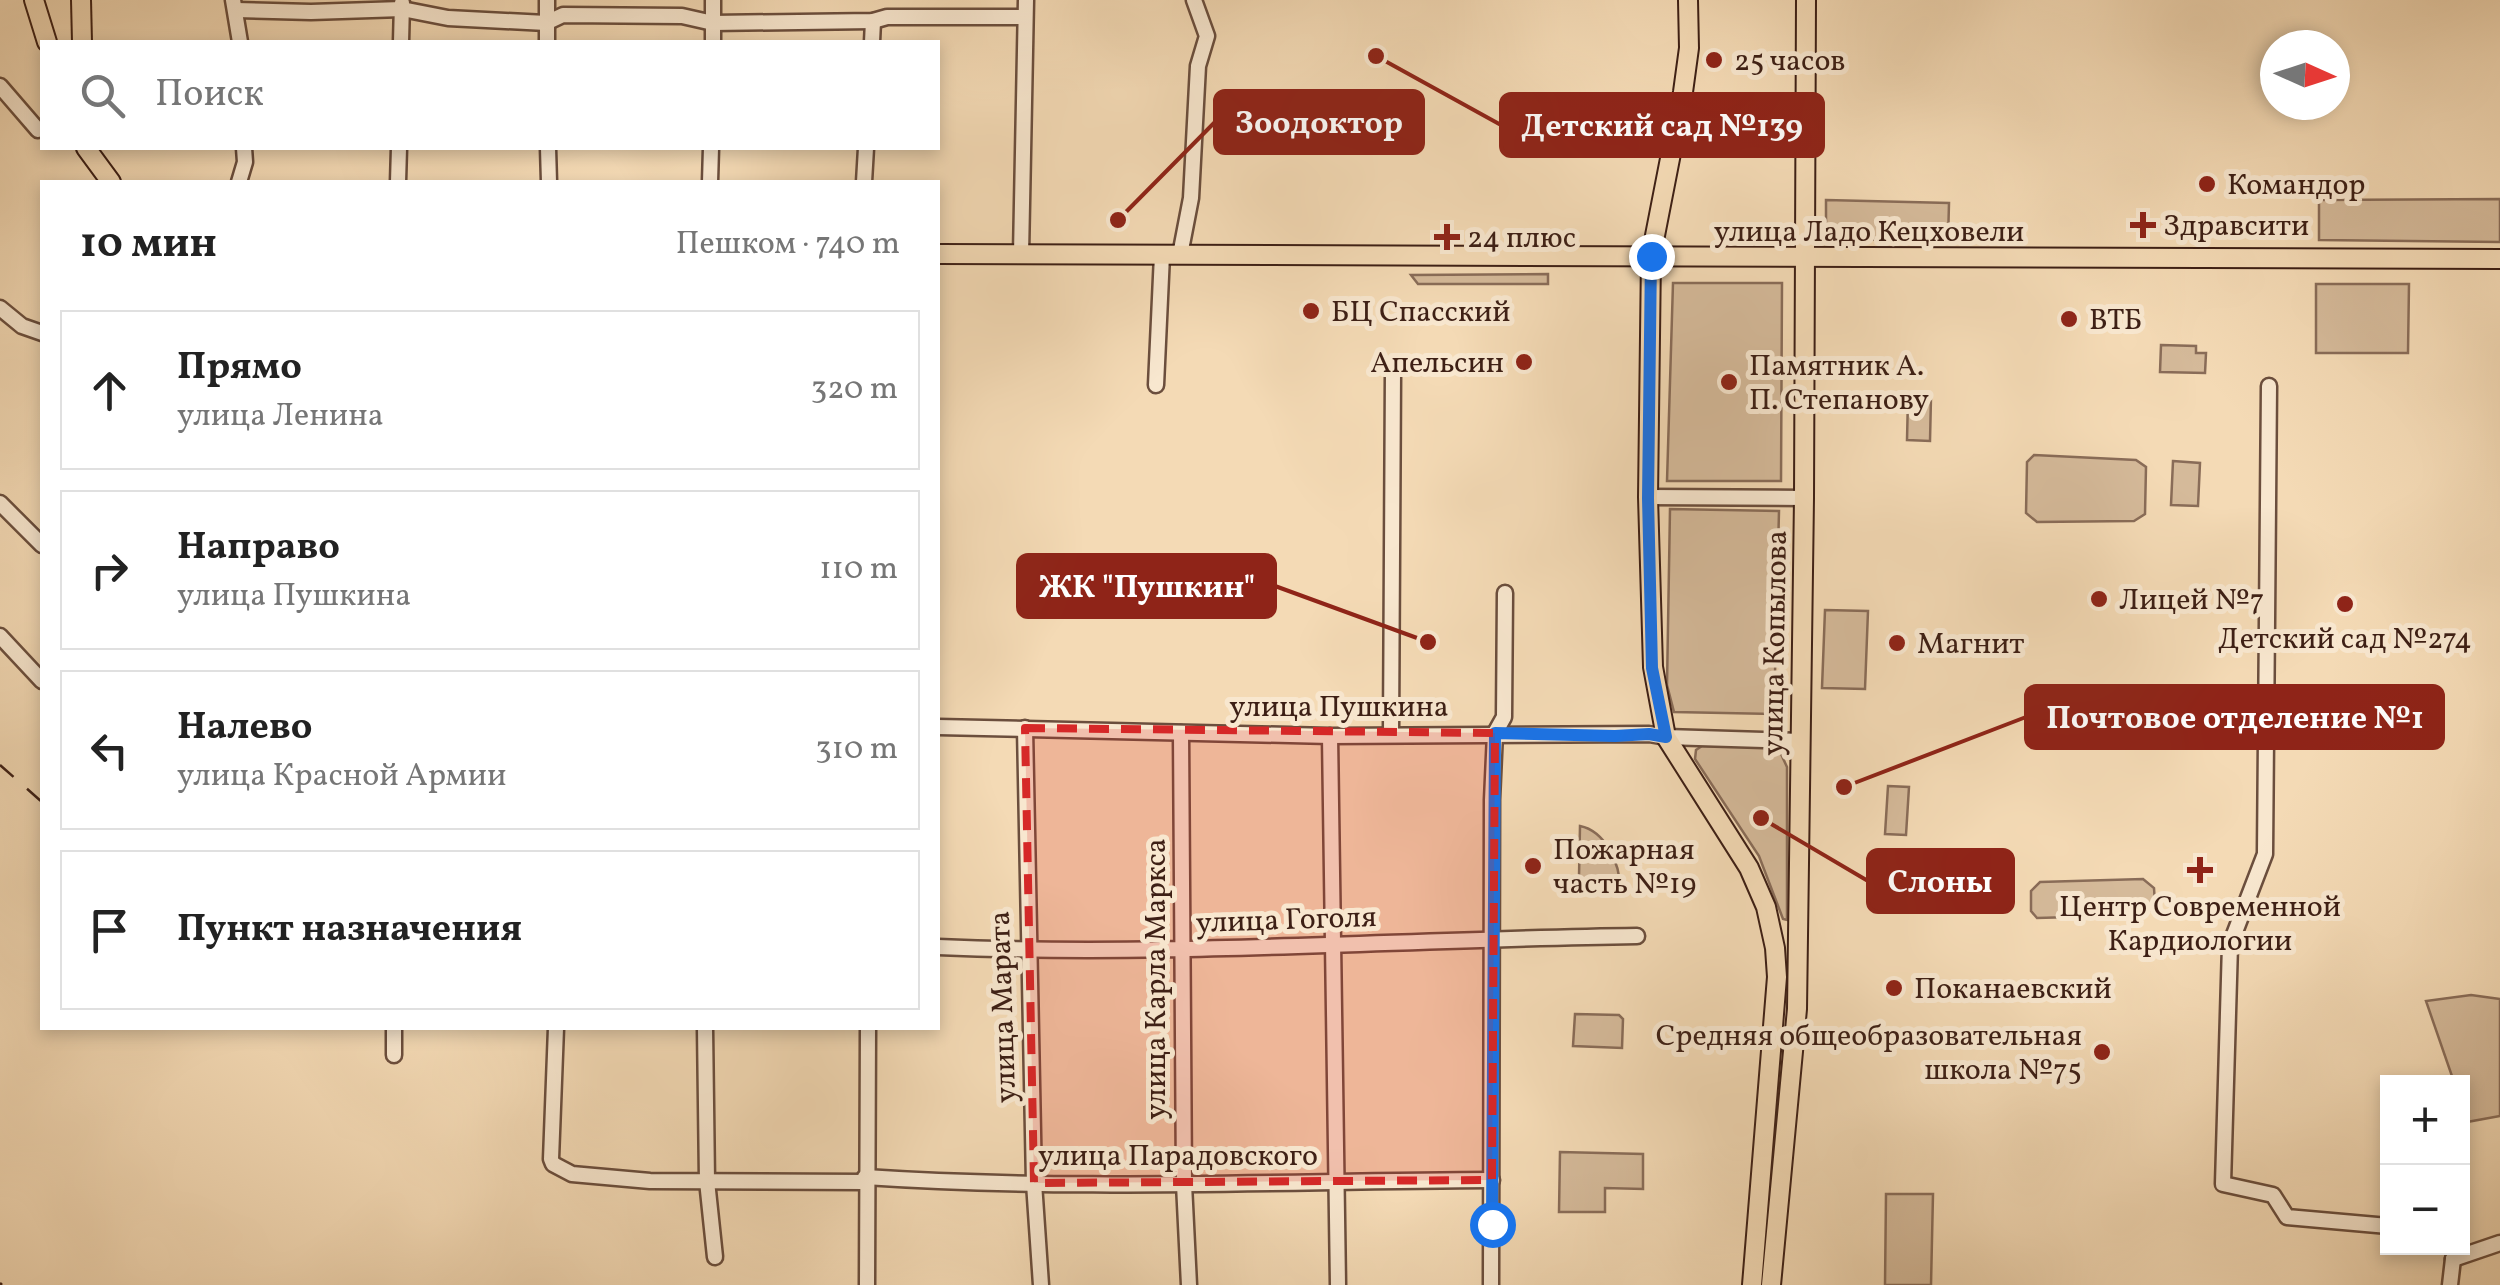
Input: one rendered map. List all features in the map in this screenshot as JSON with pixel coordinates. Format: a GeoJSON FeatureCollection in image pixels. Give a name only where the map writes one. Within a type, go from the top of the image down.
{"type":"FeatureCollection","features":[{"type":"Feature","properties":{"kind":"main road"},"geometry":{"type":"LineString","coordinates":[[34,0],[45,40]]}},
{"type":"Feature","properties":{"kind":"main road"},"geometry":{"type":"LineString","coordinates":[[82,0],[82,40]]}},
{"type":"Feature","properties":{"kind":"main road"},"geometry":{"type":"LineString","coordinates":[[1688,0],[1689,48],[1683,92],[1651,256],[1648,498],[1652,668],[1666,737],[1750,868],[1766,907],[1775,948],[1777,977],[1752,1285]]}},
{"type":"Feature","properties":{"kind":"main road","name":"улица Копылова"},"geometry":{"type":"LineString","coordinates":[[1770,1285],[1797,1009],[1806,0]]}},
{"type":"Feature","properties":{"kind":"main road"},"geometry":{"type":"LineString","coordinates":[[88,151],[110,180]]}},
{"type":"Feature","properties":{"kind":"main road","name":"улица Ладо Кецховели"},"geometry":{"type":"LineString","coordinates":[[940,254],[2500,259]]}},
{"type":"Feature","properties":{"kind":"street"},"geometry":{"type":"LineString","coordinates":[[546,0],[547,40]]}},
{"type":"Feature","properties":{"kind":"street"},"geometry":{"type":"LineString","coordinates":[[712,40],[713,0]]}},
{"type":"Feature","properties":{"kind":"street"},"geometry":{"type":"LineString","coordinates":[[1021,254],[1026,0]]}},
{"type":"Feature","properties":{"kind":"street"},"geometry":{"type":"LineString","coordinates":[[1156,385],[1171,255],[1191,198],[1198,66],[1207,36],[1194,0]]}},
{"type":"Feature","properties":{"kind":"street"},"geometry":{"type":"LineString","coordinates":[[401,40],[402,4]]}},
{"type":"Feature","properties":{"kind":"street"},"geometry":{"type":"LineString","coordinates":[[240,40],[234,5],[402,4],[448,18],[546,22],[563,15],[682,16],[713,23],[872,21],[887,16],[1024,17]]}},
{"type":"Feature","properties":{"kind":"street"},"geometry":{"type":"LineString","coordinates":[[872,21],[872,40]]}},
{"type":"Feature","properties":{"kind":"street"},"geometry":{"type":"LineString","coordinates":[[0,86],[38,130]]}},
{"type":"Feature","properties":{"kind":"street"},"geometry":{"type":"LineString","coordinates":[[239,180],[244,150]]}},
{"type":"Feature","properties":{"kind":"street"},"geometry":{"type":"LineString","coordinates":[[398,180],[399,150]]}},
{"type":"Feature","properties":{"kind":"street"},"geometry":{"type":"LineString","coordinates":[[548,150],[549,180]]}},
{"type":"Feature","properties":{"kind":"street"},"geometry":{"type":"LineString","coordinates":[[710,150],[710,180]]}},
{"type":"Feature","properties":{"kind":"street"},"geometry":{"type":"LineString","coordinates":[[864,180],[866,150]]}},
{"type":"Feature","properties":{"kind":"street"},"geometry":{"type":"LineString","coordinates":[[0,308],[22,326],[40,332]]}},
{"type":"Feature","properties":{"kind":"street"},"geometry":{"type":"LineString","coordinates":[[1391,734],[1394,370]]}},
{"type":"Feature","properties":{"kind":"street"},"geometry":{"type":"LineString","coordinates":[[2270,386],[2264,854],[2230,945],[2224,1184],[2273,1195],[2287,1217],[2380,1225]]}},
{"type":"Feature","properties":{"kind":"street"},"geometry":{"type":"LineString","coordinates":[[1648,498],[1804,498]]}},
{"type":"Feature","properties":{"kind":"street"},"geometry":{"type":"LineString","coordinates":[[0,503],[40,543]]}},
{"type":"Feature","properties":{"kind":"street"},"geometry":{"type":"LineString","coordinates":[[1492,1285],[1495,733],[1504,717],[1505,593]]}},
{"type":"Feature","properties":{"kind":"street"},"geometry":{"type":"LineString","coordinates":[[0,636],[40,679]]}},
{"type":"Feature","properties":{"kind":"street","name":"улица Пушкина"},"geometry":{"type":"LineString","coordinates":[[940,727],[1330,736],[1649,734],[1800,741]]}},
{"type":"Feature","properties":{"kind":"street","name":"улица Марата"},"geometry":{"type":"LineString","coordinates":[[1025,728],[1034,1183],[1041,1285]]}},
{"type":"Feature","properties":{"kind":"street","name":"улица Карла Маркса"},"geometry":{"type":"LineString","coordinates":[[1181,733],[1184,1184],[1189,1285]]}},
{"type":"Feature","properties":{"kind":"street"},"geometry":{"type":"LineString","coordinates":[[1330,736],[1338,1285]]}},
{"type":"Feature","properties":{"kind":"street","name":"улица Гоголя"},"geometry":{"type":"LineString","coordinates":[[940,947],[1181,952],[1494,937],[1637,936]]}},
{"type":"Feature","properties":{"kind":"street"},"geometry":{"type":"LineString","coordinates":[[394,1030],[394,1055]]}},
{"type":"Feature","properties":{"kind":"street","name":"улица Парадовского"},"geometry":{"type":"LineString","coordinates":[[556,1030],[551,1159],[572,1174],[650,1181],[865,1179],[1184,1184],[1492,1180]]}},
{"type":"Feature","properties":{"kind":"street"},"geometry":{"type":"LineString","coordinates":[[705,1030],[707,1181],[715,1257]]}},
{"type":"Feature","properties":{"kind":"street"},"geometry":{"type":"LineString","coordinates":[[866,1285],[868,1030]]}},
{"type":"Feature","properties":{"kind":"street"},"geometry":{"type":"LineString","coordinates":[[2470,1250],[2500,1243]]}},
{"type":"Feature","properties":{"kind":"street"},"geometry":{"type":"LineString","coordinates":[[2450,1255],[2450,1285]]}},
{"type":"Feature","properties":{"kind":"highlighted area"},"geometry":{"type":"Polygon","coordinates":[[[1025,728],[1495,733],[1492,1180],[1034,1183],[1025,728]]]}},
{"type":"Feature","properties":{"kind":"shaded area"},"geometry":{"type":"Polygon","coordinates":[[[2500,199],[2500,242],[2319,240],[2319,200],[2500,199]]]}},
{"type":"Feature","properties":{"kind":"shaded area"},"geometry":{"type":"Polygon","coordinates":[[[1826,200],[1949,203],[1948,241],[1826,239],[1826,200]]]}},
{"type":"Feature","properties":{"kind":"shaded area"},"geometry":{"type":"Polygon","coordinates":[[[1548,274],[1548,284],[1418,284],[1411,275],[1548,274]]]}},
{"type":"Feature","properties":{"kind":"shaded area"},"geometry":{"type":"Polygon","coordinates":[[[1673,283],[1782,283],[1781,481],[1667,481],[1673,283]]]}},
{"type":"Feature","properties":{"kind":"shaded area"},"geometry":{"type":"Polygon","coordinates":[[[2316,284],[2409,284],[2408,353],[2316,353],[2316,284]]]}},
{"type":"Feature","properties":{"kind":"shaded area"},"geometry":{"type":"Polygon","coordinates":[[[2161,345],[2196,346],[2196,353],[2206,353],[2205,373],[2160,372],[2161,345]]]}},
{"type":"Feature","properties":{"kind":"shaded area"},"geometry":{"type":"Polygon","coordinates":[[[1908,397],[1931,397],[1930,441],[1907,440],[1908,397]]]}},
{"type":"Feature","properties":{"kind":"shaded area"},"geometry":{"type":"Polygon","coordinates":[[[2034,455],[2136,460],[2146,467],[2145,514],[2134,521],[2037,522],[2026,513],[2027,462],[2034,455]]]}},
{"type":"Feature","properties":{"kind":"shaded area"},"geometry":{"type":"Polygon","coordinates":[[[2173,461],[2200,463],[2198,506],[2171,505],[2173,461]]]}},
{"type":"Feature","properties":{"kind":"shaded area"},"geometry":{"type":"Polygon","coordinates":[[[1670,509],[1779,511],[1774,714],[1674,712],[1667,685],[1670,509]]]}},
{"type":"Feature","properties":{"kind":"shaded area"},"geometry":{"type":"Polygon","coordinates":[[[1825,610],[1868,611],[1865,689],[1822,688],[1825,610]]]}},
{"type":"Feature","properties":{"kind":"shaded area"},"geometry":{"type":"Polygon","coordinates":[[[1702,746],[1767,746],[1781,754],[1787,767],[1787,920],[1783,919],[1759,856],[1695,759],[1696,750],[1702,746]]]}},
{"type":"Feature","properties":{"kind":"shaded area"},"geometry":{"type":"Polygon","coordinates":[[[1888,786],[1909,787],[1906,835],[1885,834],[1888,786]]]}},
{"type":"Feature","properties":{"kind":"shaded area"},"geometry":{"type":"Polygon","coordinates":[[[1580,826],[1597,834],[1614,859],[1620,888],[1612,894],[1585,892],[1579,877],[1580,826]]]}},
{"type":"Feature","properties":{"kind":"shaded area"},"geometry":{"type":"Polygon","coordinates":[[[2143,879],[2154,888],[2155,904],[2146,915],[2037,918],[2031,911],[2031,891],[2040,882],[2143,879]]]}},
{"type":"Feature","properties":{"kind":"shaded area"},"geometry":{"type":"Polygon","coordinates":[[[2471,995],[2500,999],[2500,1116],[2470,1121],[2470,1075],[2452,1075],[2426,1001],[2471,995]]]}},
{"type":"Feature","properties":{"kind":"shaded area"},"geometry":{"type":"Polygon","coordinates":[[[1575,1014],[1619,1015],[1623,1019],[1622,1048],[1573,1046],[1575,1014]]]}},
{"type":"Feature","properties":{"kind":"shaded area"},"geometry":{"type":"Polygon","coordinates":[[[1560,1152],[1643,1154],[1643,1189],[1605,1188],[1605,1212],[1559,1212],[1560,1152]]]}},
{"type":"Feature","properties":{"kind":"shaded area"},"geometry":{"type":"Polygon","coordinates":[[[1886,1194],[1933,1194],[1931,1285],[1885,1285],[1886,1194]]]}},
{"type":"Feature","properties":{"kind":"railway"},"geometry":{"type":"LineString","coordinates":[[0,765],[40,800]]}},
{"type":"Feature","properties":{"kind":"place","name":"Детский сад №139"},"geometry":{"type":"Point","coordinates":[1376,56]}},
{"type":"Feature","properties":{"kind":"place","name":"25 часов"},"geometry":{"type":"Point","coordinates":[1714,60]}},
{"type":"Feature","properties":{"kind":"place","name":"Командор"},"geometry":{"type":"Point","coordinates":[2207,184]}},
{"type":"Feature","properties":{"kind":"place","name":"Зоодоктор"},"geometry":{"type":"Point","coordinates":[1118,220]}},
{"type":"Feature","properties":{"kind":"place","name":"Здравсити"},"geometry":{"type":"Point","coordinates":[2143,225]}},
{"type":"Feature","properties":{"kind":"place","name":"24 плюс"},"geometry":{"type":"Point","coordinates":[1447,237]}},
{"type":"Feature","properties":{"kind":"place","name":"БЦ Спасский"},"geometry":{"type":"Point","coordinates":[1311,311]}},
{"type":"Feature","properties":{"kind":"place","name":"ВТБ"},"geometry":{"type":"Point","coordinates":[2069,319]}},
{"type":"Feature","properties":{"kind":"place","name":"Апельсин"},"geometry":{"type":"Point","coordinates":[1524,362]}},
{"type":"Feature","properties":{"kind":"place","name":"Памятник А. П. Степанову"},"geometry":{"type":"Point","coordinates":[1729,382]}},
{"type":"Feature","properties":{"kind":"place","name":"Лицей №7"},"geometry":{"type":"Point","coordinates":[2099,599]}},
{"type":"Feature","properties":{"kind":"place","name":"Детский сад №274"},"geometry":{"type":"Point","coordinates":[2345,604]}},
{"type":"Feature","properties":{"kind":"place","name":"ЖК \"Пушкин\""},"geometry":{"type":"Point","coordinates":[1428,642]}},
{"type":"Feature","properties":{"kind":"place","name":"Магнит"},"geometry":{"type":"Point","coordinates":[1897,643]}},
{"type":"Feature","properties":{"kind":"place","name":"Почтовое отделение №1"},"geometry":{"type":"Point","coordinates":[1844,787]}},
{"type":"Feature","properties":{"kind":"place","name":"Слоны"},"geometry":{"type":"Point","coordinates":[1761,818]}},
{"type":"Feature","properties":{"kind":"place","name":"Пожарная часть №19"},"geometry":{"type":"Point","coordinates":[1533,866]}},
{"type":"Feature","properties":{"kind":"place","name":"Центр Современной Кардиологии"},"geometry":{"type":"Point","coordinates":[2200,870]}},
{"type":"Feature","properties":{"kind":"place","name":"Поканаевский"},"geometry":{"type":"Point","coordinates":[1894,988]}},
{"type":"Feature","properties":{"kind":"place","name":"Средняя общеобразовательная школа №75"},"geometry":{"type":"Point","coordinates":[2102,1052]}},
{"type":"Feature","properties":{"kind":"route"},"geometry":{"type":"LineString","coordinates":[[1492,1224],[1495,733],[1666,737],[1652,668],[1648,498],[1651,256]]}}]}
